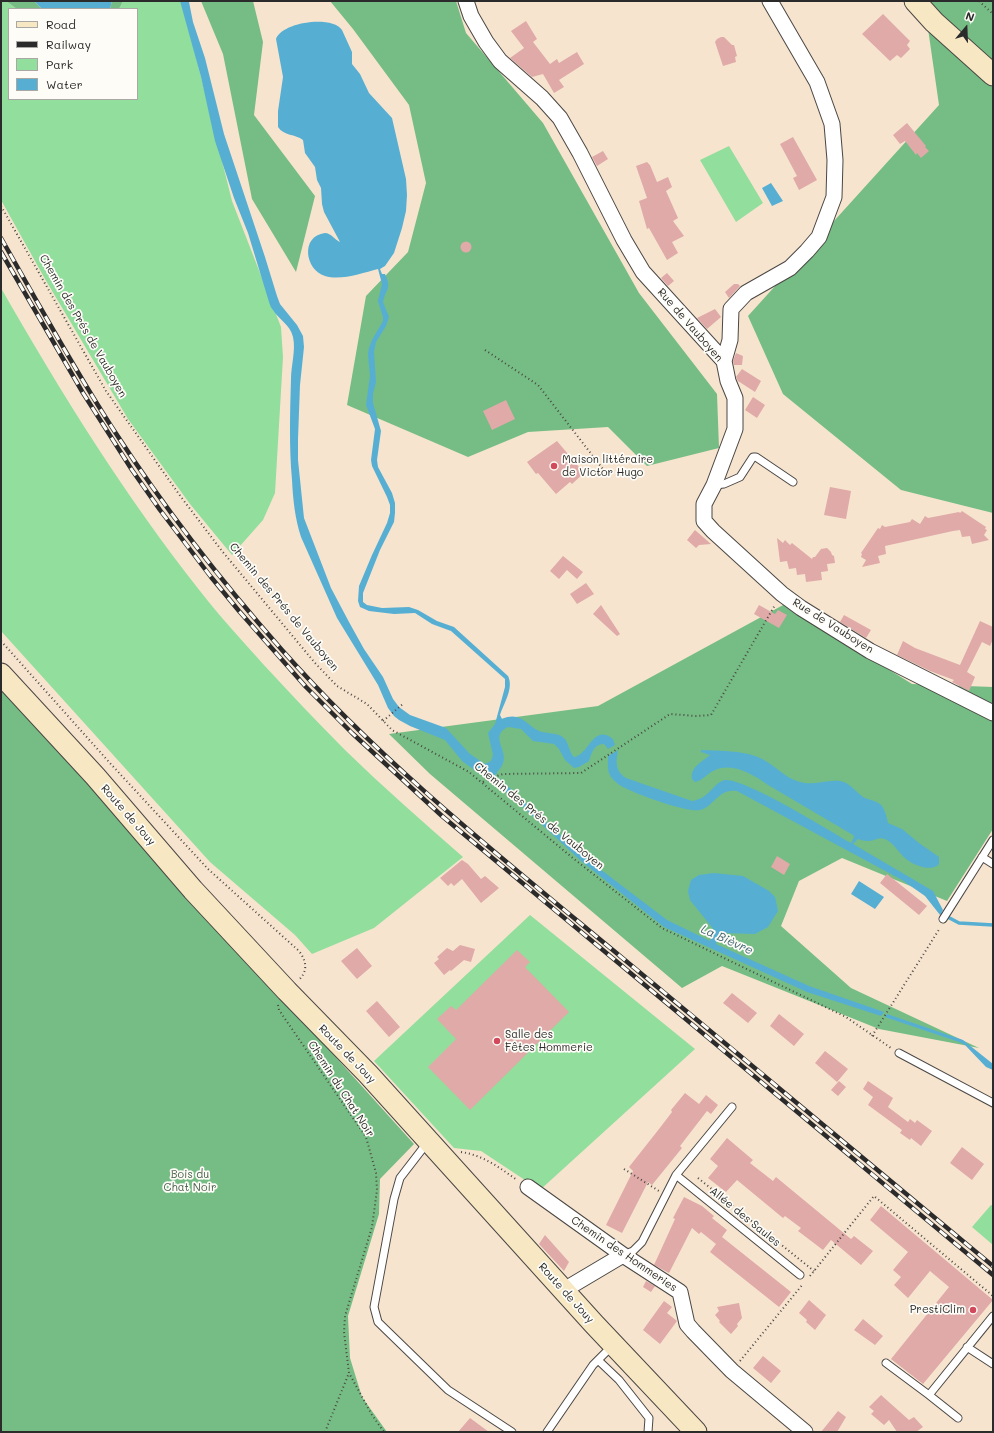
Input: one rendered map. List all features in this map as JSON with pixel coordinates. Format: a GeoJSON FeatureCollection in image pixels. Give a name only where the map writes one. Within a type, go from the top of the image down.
{"type":"FeatureCollection","features":[{"type":"Feature","properties":{"kind":"main road"},"geometry":{"type":"LineString","coordinates":[[915,1],[934,22],[993,75]]}},
{"type":"Feature","properties":{"kind":"main road","name":"Route de Jouy"},"geometry":{"type":"LineString","coordinates":[[1,674],[95,776],[193,890],[287,991],[368,1074],[442,1157],[696,1432]]}},
{"type":"Feature","properties":{"kind":"street","name":"Rue de Vauboyen"},"geometry":{"type":"LineString","coordinates":[[466,1],[471,16],[486,42],[500,61],[542,98],[560,118],[580,153],[624,240],[643,272],[724,361],[728,381],[735,398],[735,429],[714,485],[704,504],[704,521],[782,594],[801,608],[870,651],[993,713]]}},
{"type":"Feature","properties":{"kind":"street"},"geometry":{"type":"LineString","coordinates":[[724,361],[730,340],[731,308],[746,293],[790,268],[807,251],[819,237],[834,197],[835,160],[832,124],[817,82],[770,1]]}},
{"type":"Feature","properties":{"kind":"street","name":"Chemin des Hommeries"},"geometry":{"type":"LineString","coordinates":[[528,1187],[623,1255],[680,1292],[687,1324],[693,1331],[732,1372],[805,1432]]}},
{"type":"Feature","properties":{"kind":"street"},"geometry":{"type":"LineString","coordinates":[[564,1290],[623,1255]]}},
{"type":"Feature","properties":{"kind":"lane"},"geometry":{"type":"LineString","coordinates":[[714,485],[724,484],[740,477],[753,457],[756,457],[794,482]]}},
{"type":"Feature","properties":{"kind":"lane"},"geometry":{"type":"LineString","coordinates":[[945,916],[993,840]]}},
{"type":"Feature","properties":{"kind":"lane"},"geometry":{"type":"LineString","coordinates":[[982,858],[993,864]]}},
{"type":"Feature","properties":{"kind":"lane"},"geometry":{"type":"LineString","coordinates":[[899,1053],[993,1103]]}},
{"type":"Feature","properties":{"kind":"lane"},"geometry":{"type":"LineString","coordinates":[[623,1255],[633,1251],[642,1242],[676,1175],[732,1107]]}},
{"type":"Feature","properties":{"kind":"lane"},"geometry":{"type":"LineString","coordinates":[[428,1141],[400,1178],[394,1199],[374,1307],[378,1322],[448,1390],[512,1432]]}},
{"type":"Feature","properties":{"kind":"lane","name":"Allée des Saules"},"geometry":{"type":"LineString","coordinates":[[676,1175],[800,1275]]}},
{"type":"Feature","properties":{"kind":"lane"},"geometry":{"type":"LineString","coordinates":[[929,1395],[993,1316]]}},
{"type":"Feature","properties":{"kind":"lane"},"geometry":{"type":"LineString","coordinates":[[547,1432],[593,1365],[614,1344]]}},
{"type":"Feature","properties":{"kind":"lane"},"geometry":{"type":"LineString","coordinates":[[967,1347],[993,1364]]}},
{"type":"Feature","properties":{"kind":"lane"},"geometry":{"type":"LineString","coordinates":[[598,1360],[620,1380],[649,1418],[648,1432]]}},
{"type":"Feature","properties":{"kind":"lane"},"geometry":{"type":"LineString","coordinates":[[886,1363],[958,1418]]}},
{"type":"Feature","properties":{"kind":"path"},"geometry":{"type":"LineString","coordinates":[[979,1],[993,14]]}},
{"type":"Feature","properties":{"kind":"path","name":"Chemin des Prés de Vauboyen"},"geometry":{"type":"LineString","coordinates":[[1,206],[106,391],[181,497],[222,551],[315,663],[338,686],[367,704],[392,730],[469,772],[483,782],[574,859],[662,928],[846,1017],[899,1053]]}},
{"type":"Feature","properties":{"kind":"path"},"geometry":{"type":"LineString","coordinates":[[484,350],[538,385],[609,477]]}},
{"type":"Feature","properties":{"kind":"path"},"geometry":{"type":"LineString","coordinates":[[483,782],[487,779],[503,774],[581,773],[670,714],[696,716],[711,715],[782,594]]}},
{"type":"Feature","properties":{"kind":"path"},"geometry":{"type":"LineString","coordinates":[[1,641],[108,762],[208,869],[299,951],[306,963],[306,971],[287,991]]}},
{"type":"Feature","properties":{"kind":"path"},"geometry":{"type":"LineString","coordinates":[[383,721],[404,703]]}},
{"type":"Feature","properties":{"kind":"path"},"geometry":{"type":"LineString","coordinates":[[872,1036],[943,924],[945,916]]}},
{"type":"Feature","properties":{"kind":"path","name":"Chemin du Chat Noir"},"geometry":{"type":"LineString","coordinates":[[278,1010],[366,1137],[376,1173],[377,1190],[372,1228],[345,1316],[344,1332],[349,1373],[372,1415],[384,1432]]}},
{"type":"Feature","properties":{"kind":"path"},"geometry":{"type":"LineString","coordinates":[[442,1157],[455,1152],[483,1158],[498,1166],[528,1187]]}},
{"type":"Feature","properties":{"kind":"path"},"geometry":{"type":"LineString","coordinates":[[624,1169],[666,1196]]}},
{"type":"Feature","properties":{"kind":"path","name":"Allée des Saules"},"geometry":{"type":"LineString","coordinates":[[698,1178],[814,1271]]}},
{"type":"Feature","properties":{"kind":"path"},"geometry":{"type":"LineString","coordinates":[[874,1196],[993,1296]]}},
{"type":"Feature","properties":{"kind":"path"},"geometry":{"type":"LineString","coordinates":[[325,1432],[349,1373]]}},
{"type":"Feature","properties":{"kind":"green space"},"geometry":{"type":"Polygon","coordinates":[[[1,1],[6,1],[16,8],[8,8],[8,100],[138,100],[138,8],[120,8],[123,1],[182,1],[232,201],[281,327],[283,357],[275,493],[263,520],[232,555],[190,504],[128,419],[45,279],[1,200],[1,1]]]}},
{"type":"Feature","properties":{"kind":"green space"},"geometry":{"type":"Polygon","coordinates":[[[6,1],[34,1],[41,8],[16,8],[6,1]]]}},
{"type":"Feature","properties":{"kind":"green space"},"geometry":{"type":"Polygon","coordinates":[[[112,1],[123,1],[120,8],[110,8],[112,1]]]}},
{"type":"Feature","properties":{"kind":"green space"},"geometry":{"type":"Polygon","coordinates":[[[201,1],[253,1],[263,42],[254,115],[315,196],[296,272],[252,199],[223,54],[201,1]]]}},
{"type":"Feature","properties":{"kind":"green space"},"geometry":{"type":"Polygon","coordinates":[[[330,1],[456,1],[466,33],[543,123],[639,293],[717,394],[719,448],[647,466],[608,427],[528,432],[468,457],[347,405],[366,296],[408,252],[426,183],[409,105],[353,29],[330,1]]]}},
{"type":"Feature","properties":{"kind":"green space"},"geometry":{"type":"Polygon","coordinates":[[[924,1],[993,1],[993,513],[901,490],[783,394],[748,316],[939,105],[924,1]]]}},
{"type":"Feature","properties":{"kind":"green space"},"geometry":{"type":"Polygon","coordinates":[[[729,146],[763,203],[736,222],[700,160],[729,146]]]}},
{"type":"Feature","properties":{"kind":"green space"},"geometry":{"type":"Polygon","coordinates":[[[1,288],[71,405],[120,481],[172,555],[208,601],[263,664],[345,750],[388,791],[463,857],[374,928],[312,954],[295,935],[210,862],[1,631],[1,288]]]}},
{"type":"Feature","properties":{"kind":"green space"},"geometry":{"type":"Polygon","coordinates":[[[785,604],[912,684],[993,687],[993,829],[947,901],[842,858],[799,881],[781,926],[851,988],[979,1048],[879,1029],[722,966],[682,988],[430,774],[389,734],[598,706],[785,604]]]}},
{"type":"Feature","properties":{"kind":"green space","name":"Bois du Chat Noir"},"geometry":{"type":"Polygon","coordinates":[[[1,686],[414,1144],[380,1179],[379,1214],[348,1316],[350,1358],[362,1397],[387,1432],[1,1432],[1,686]]]}},
{"type":"Feature","properties":{"kind":"green space"},"geometry":{"type":"Polygon","coordinates":[[[530,915],[695,1049],[540,1190],[481,1151],[454,1148],[374,1061],[530,915]]]}},
{"type":"Feature","properties":{"kind":"green space"},"geometry":{"type":"Polygon","coordinates":[[[991,1205],[993,1206],[993,1245],[972,1227],[991,1205]]]}},
{"type":"Feature","properties":{"kind":"water"},"geometry":{"type":"Polygon","coordinates":[[[34,1],[112,1],[110,8],[41,8],[34,1]]]}},
{"type":"Feature","properties":{"kind":"water"},"geometry":{"type":"Polygon","coordinates":[[[180,1],[189,2],[193,22],[205,58],[224,134],[277,296],[280,304],[297,325],[303,336],[304,347],[300,385],[298,460],[304,518],[331,588],[364,649],[383,677],[393,699],[399,707],[410,715],[446,728],[470,754],[485,764],[491,761],[493,755],[488,733],[495,724],[505,687],[505,679],[451,631],[432,624],[415,613],[394,614],[369,611],[360,607],[358,601],[359,586],[390,513],[390,505],[387,497],[372,466],[371,460],[375,429],[366,405],[370,376],[368,354],[369,348],[383,321],[378,301],[382,284],[378,269],[338,278],[325,276],[318,273],[310,261],[308,253],[309,246],[317,235],[325,233],[329,234],[340,242],[324,212],[321,188],[317,180],[315,167],[305,153],[303,140],[283,132],[278,127],[278,111],[283,77],[276,39],[280,33],[287,28],[308,22],[337,25],[342,30],[352,52],[352,64],[360,74],[369,93],[392,118],[406,179],[406,211],[402,228],[394,253],[385,266],[380,269],[382,274],[385,274],[388,283],[388,288],[383,302],[389,317],[386,326],[376,342],[374,352],[376,382],[373,394],[373,403],[381,431],[377,460],[378,467],[392,493],[395,503],[395,513],[394,522],[380,550],[363,593],[363,602],[367,605],[382,608],[409,607],[418,610],[437,621],[454,627],[508,676],[510,685],[506,701],[500,715],[502,719],[509,717],[519,718],[539,731],[561,736],[566,740],[574,757],[584,751],[596,737],[606,735],[613,739],[615,745],[608,749],[604,744],[598,745],[592,752],[589,761],[579,767],[574,768],[565,760],[559,749],[554,744],[533,741],[521,729],[508,727],[502,731],[499,736],[504,759],[497,774],[481,775],[462,761],[445,740],[410,726],[394,716],[388,708],[378,685],[337,618],[301,537],[297,523],[293,495],[290,442],[291,379],[294,347],[292,333],[270,305],[248,233],[234,198],[215,141],[201,77],[180,1]]]}},
{"type":"Feature","properties":{"kind":"water"},"geometry":{"type":"Polygon","coordinates":[[[771,183],[783,201],[772,206],[762,188],[771,183]]]}},
{"type":"Feature","properties":{"kind":"water"},"geometry":{"type":"Polygon","coordinates":[[[618,750],[617,766],[622,775],[626,778],[692,801],[703,797],[721,781],[725,780],[735,782],[750,787],[768,796],[851,843],[854,837],[853,835],[742,770],[727,767],[720,768],[695,782],[692,779],[692,775],[697,765],[710,755],[701,752],[701,750],[725,751],[750,754],[768,762],[788,777],[803,783],[835,781],[844,782],[865,798],[880,804],[884,810],[888,823],[902,829],[939,857],[939,864],[929,868],[916,865],[905,858],[891,843],[882,838],[869,841],[858,839],[853,844],[933,891],[943,910],[940,915],[925,896],[902,880],[737,791],[725,792],[705,808],[693,810],[684,809],[662,802],[623,787],[612,778],[608,770],[608,756],[618,750]]]}},
{"type":"Feature","properties":{"kind":"water"},"geometry":{"type":"Polygon","coordinates":[[[500,779],[575,849],[600,869],[667,920],[710,941],[714,930],[690,900],[688,891],[691,880],[699,875],[714,873],[743,876],[769,891],[775,897],[778,911],[768,927],[755,934],[720,933],[716,944],[809,986],[884,1012],[881,1016],[807,992],[664,927],[581,861],[511,796],[494,783],[493,780],[500,779]]]}},
{"type":"Feature","properties":{"kind":"water"},"geometry":{"type":"Polygon","coordinates":[[[859,881],[884,897],[875,909],[851,894],[859,881]]]}},
{"type":"Feature","properties":{"kind":"water"},"geometry":{"type":"Polygon","coordinates":[[[887,1014],[963,1040],[993,1064],[993,1070],[986,1067],[965,1045],[885,1017],[887,1014]]]}},
{"type":"Feature","properties":{"kind":"building"},"geometry":{"type":"Polygon","coordinates":[[[883,14],[910,41],[907,45],[910,49],[901,58],[897,55],[890,61],[862,34],[883,14]]]}},
{"type":"Feature","properties":{"kind":"building"},"geometry":{"type":"Polygon","coordinates":[[[526,21],[537,39],[533,42],[550,64],[557,59],[559,63],[577,52],[584,64],[559,80],[564,87],[554,93],[543,74],[532,77],[510,58],[524,48],[511,31],[526,21]]]}},
{"type":"Feature","properties":{"kind":"building"},"geometry":{"type":"Polygon","coordinates":[[[721,37],[724,37],[732,45],[734,45],[737,56],[735,57],[736,62],[723,66],[715,42],[721,37]]]}},
{"type":"Feature","properties":{"kind":"building"},"geometry":{"type":"Polygon","coordinates":[[[907,123],[929,151],[921,158],[917,153],[916,155],[905,141],[900,144],[893,135],[907,123]]]}},
{"type":"Feature","properties":{"kind":"building"},"geometry":{"type":"Polygon","coordinates":[[[793,137],[817,180],[799,190],[793,178],[797,176],[780,144],[793,137]]]}},
{"type":"Feature","properties":{"kind":"building"},"geometry":{"type":"Polygon","coordinates":[[[603,151],[608,159],[597,166],[592,157],[603,151]]]}},
{"type":"Feature","properties":{"kind":"building"},"geometry":{"type":"Polygon","coordinates":[[[647,162],[650,165],[657,182],[668,177],[672,187],[666,191],[678,218],[673,221],[684,236],[672,242],[678,253],[667,260],[649,228],[647,229],[639,201],[647,198],[636,166],[647,162]]]}},
{"type":"Feature","properties":{"kind":"building"},"geometry":{"type":"Polygon","coordinates":[[[464,242],[468,242],[470,243],[470,251],[464,252],[461,249],[461,245],[464,242]]]}},
{"type":"Feature","properties":{"kind":"building"},"geometry":{"type":"Polygon","coordinates":[[[667,273],[674,281],[668,286],[661,278],[667,273]]]}},
{"type":"Feature","properties":{"kind":"building"},"geometry":{"type":"Polygon","coordinates":[[[734,284],[738,284],[740,286],[729,298],[725,292],[734,284]]]}},
{"type":"Feature","properties":{"kind":"building"},"geometry":{"type":"Polygon","coordinates":[[[715,309],[721,317],[707,329],[697,318],[715,309]]]}},
{"type":"Feature","properties":{"kind":"building"},"geometry":{"type":"Polygon","coordinates":[[[736,353],[743,356],[742,365],[734,365],[733,361],[736,353]]]}},
{"type":"Feature","properties":{"kind":"building"},"geometry":{"type":"Polygon","coordinates":[[[742,369],[761,381],[755,392],[738,381],[736,377],[742,369]]]}},
{"type":"Feature","properties":{"kind":"building"},"geometry":{"type":"Polygon","coordinates":[[[753,397],[765,405],[757,418],[745,410],[753,397]]]}},
{"type":"Feature","properties":{"kind":"building"},"geometry":{"type":"Polygon","coordinates":[[[506,400],[515,419],[492,430],[483,411],[506,400]]]}},
{"type":"Feature","properties":{"kind":"building","name":"Maison littéraire de Victor Hugo"},"geometry":{"type":"Polygon","coordinates":[[[557,441],[584,473],[572,484],[570,482],[556,494],[538,473],[536,474],[527,462],[557,441]]]}},
{"type":"Feature","properties":{"kind":"building"},"geometry":{"type":"Polygon","coordinates":[[[830,487],[851,491],[846,519],[824,515],[830,487]]]}},
{"type":"Feature","properties":{"kind":"building"},"geometry":{"type":"Polygon","coordinates":[[[962,511],[986,527],[985,529],[987,530],[984,535],[989,540],[972,544],[970,536],[962,537],[960,530],[953,531],[885,546],[886,554],[878,556],[880,563],[862,567],[866,560],[861,557],[861,553],[878,528],[880,529],[882,525],[885,527],[910,522],[912,519],[920,524],[925,516],[928,518],[960,513],[962,511]]]}},
{"type":"Feature","properties":{"kind":"building"},"geometry":{"type":"Polygon","coordinates":[[[695,530],[711,544],[699,545],[696,548],[687,540],[695,530]]]}},
{"type":"Feature","properties":{"kind":"building"},"geometry":{"type":"Polygon","coordinates":[[[777,538],[783,543],[785,540],[790,545],[792,543],[812,559],[821,549],[827,548],[834,556],[835,563],[827,564],[828,571],[821,572],[822,580],[806,582],[805,574],[797,575],[796,568],[789,569],[787,561],[780,562],[777,538]]]}},
{"type":"Feature","properties":{"kind":"building"},"geometry":{"type":"Polygon","coordinates":[[[563,556],[583,572],[577,579],[567,570],[559,579],[550,571],[563,556]]]}},
{"type":"Feature","properties":{"kind":"building"},"geometry":{"type":"Polygon","coordinates":[[[586,583],[594,594],[577,604],[570,594],[586,583]]]}},
{"type":"Feature","properties":{"kind":"building"},"geometry":{"type":"Polygon","coordinates":[[[601,605],[620,634],[617,636],[593,614],[601,605]]]}},
{"type":"Feature","properties":{"kind":"building"},"geometry":{"type":"Polygon","coordinates":[[[759,605],[775,614],[778,610],[787,615],[779,628],[754,614],[759,605]]]}},
{"type":"Feature","properties":{"kind":"building"},"geometry":{"type":"Polygon","coordinates":[[[844,615],[871,630],[866,638],[840,622],[844,615]]]}},
{"type":"Feature","properties":{"kind":"building"},"geometry":{"type":"Polygon","coordinates":[[[980,621],[993,627],[993,639],[990,646],[982,642],[967,672],[975,677],[969,691],[952,682],[954,680],[930,671],[897,655],[903,641],[915,648],[960,665],[980,621]]]}},
{"type":"Feature","properties":{"kind":"building"},"geometry":{"type":"Polygon","coordinates":[[[777,856],[790,864],[784,875],[771,867],[777,856]]]}},
{"type":"Feature","properties":{"kind":"building"},"geometry":{"type":"Polygon","coordinates":[[[462,860],[468,864],[481,879],[485,876],[499,888],[481,903],[462,879],[454,886],[451,883],[448,886],[440,878],[462,860]]]}},
{"type":"Feature","properties":{"kind":"building"},"geometry":{"type":"Polygon","coordinates":[[[887,874],[927,906],[919,915],[880,883],[887,874]]]}},
{"type":"Feature","properties":{"kind":"building"},"geometry":{"type":"Polygon","coordinates":[[[460,945],[475,949],[471,962],[464,960],[444,975],[434,963],[439,959],[437,957],[447,948],[453,951],[460,945]]]}},
{"type":"Feature","properties":{"kind":"building"},"geometry":{"type":"Polygon","coordinates":[[[357,948],[372,966],[357,979],[341,961],[357,948]]]}},
{"type":"Feature","properties":{"kind":"building","name":"Salle des Fêtes Hommerie"},"geometry":{"type":"Polygon","coordinates":[[[517,950],[530,962],[525,967],[569,1012],[470,1110],[428,1067],[456,1039],[437,1019],[451,1006],[456,1010],[517,950]]]}},
{"type":"Feature","properties":{"kind":"building"},"geometry":{"type":"Polygon","coordinates":[[[732,993],[757,1013],[748,1023],[723,1003],[732,993]]]}},
{"type":"Feature","properties":{"kind":"building"},"geometry":{"type":"Polygon","coordinates":[[[377,1001],[400,1027],[389,1037],[366,1011],[377,1001]]]}},
{"type":"Feature","properties":{"kind":"building"},"geometry":{"type":"Polygon","coordinates":[[[779,1014],[804,1034],[794,1046],[770,1026],[779,1014]]]}},
{"type":"Feature","properties":{"kind":"building"},"geometry":{"type":"Polygon","coordinates":[[[825,1051],[848,1069],[837,1082],[815,1063],[825,1051]]]}},
{"type":"Feature","properties":{"kind":"building"},"geometry":{"type":"Polygon","coordinates":[[[839,1081],[846,1087],[838,1096],[831,1090],[839,1081]]]}},
{"type":"Feature","properties":{"kind":"building"},"geometry":{"type":"Polygon","coordinates":[[[868,1081],[893,1098],[888,1107],[908,1122],[910,1119],[915,1123],[917,1120],[932,1131],[921,1146],[911,1138],[910,1140],[900,1133],[902,1130],[868,1105],[873,1097],[863,1089],[868,1081]]]}},
{"type":"Feature","properties":{"kind":"building"},"geometry":{"type":"Polygon","coordinates":[[[685,1093],[699,1104],[706,1095],[718,1105],[711,1114],[707,1111],[680,1146],[682,1148],[652,1185],[648,1182],[622,1233],[606,1225],[633,1171],[629,1167],[685,1093]]]}},
{"type":"Feature","properties":{"kind":"building"},"geometry":{"type":"Polygon","coordinates":[[[727,1138],[753,1160],[750,1163],[773,1181],[776,1177],[851,1239],[854,1236],[873,1251],[861,1265],[831,1240],[823,1250],[798,1231],[801,1228],[785,1216],[783,1218],[737,1180],[726,1192],[708,1178],[718,1166],[710,1159],[727,1138]]]}},
{"type":"Feature","properties":{"kind":"building"},"geometry":{"type":"Polygon","coordinates":[[[962,1147],[984,1164],[972,1180],[950,1163],[962,1147]]]}},
{"type":"Feature","properties":{"kind":"building"},"geometry":{"type":"Polygon","coordinates":[[[684,1197],[702,1206],[714,1216],[712,1218],[727,1230],[722,1237],[791,1292],[779,1307],[710,1252],[716,1244],[701,1232],[699,1234],[692,1228],[669,1273],[654,1265],[675,1219],[673,1218],[684,1197]]]}},
{"type":"Feature","properties":{"kind":"building"},"geometry":{"type":"Polygon","coordinates":[[[881,1206],[993,1300],[923,1384],[891,1359],[949,1287],[930,1271],[908,1298],[894,1285],[901,1277],[893,1270],[908,1252],[870,1220],[881,1206]]]}},
{"type":"Feature","properties":{"kind":"building"},"geometry":{"type":"Polygon","coordinates":[[[545,1235],[569,1262],[564,1271],[539,1244],[545,1235]]]}},
{"type":"Feature","properties":{"kind":"building"},"geometry":{"type":"Polygon","coordinates":[[[646,1281],[655,1286],[651,1292],[643,1287],[646,1281]]]}},
{"type":"Feature","properties":{"kind":"building"},"geometry":{"type":"Polygon","coordinates":[[[809,1300],[826,1315],[815,1330],[799,1313],[809,1300]]]}},
{"type":"Feature","properties":{"kind":"building"},"geometry":{"type":"Polygon","coordinates":[[[664,1301],[672,1307],[667,1313],[677,1321],[660,1344],[643,1330],[664,1301]]]}},
{"type":"Feature","properties":{"kind":"building"},"geometry":{"type":"Polygon","coordinates":[[[739,1303],[742,1318],[737,1324],[738,1326],[731,1334],[719,1322],[720,1321],[715,1315],[719,1311],[717,1307],[739,1303]]]}},
{"type":"Feature","properties":{"kind":"building"},"geometry":{"type":"Polygon","coordinates":[[[863,1319],[883,1336],[875,1345],[854,1330],[863,1319]]]}},
{"type":"Feature","properties":{"kind":"building"},"geometry":{"type":"Polygon","coordinates":[[[763,1356],[781,1371],[771,1383],[753,1368],[763,1356]]]}},
{"type":"Feature","properties":{"kind":"building"},"geometry":{"type":"Polygon","coordinates":[[[881,1395],[909,1420],[914,1417],[923,1427],[916,1432],[897,1432],[889,1420],[884,1425],[871,1414],[874,1411],[869,1407],[881,1395]]]}},
{"type":"Feature","properties":{"kind":"building"},"geometry":{"type":"Polygon","coordinates":[[[838,1411],[846,1417],[837,1432],[821,1432],[838,1411]]]}},
{"type":"Feature","properties":{"kind":"building"},"geometry":{"type":"Polygon","coordinates":[[[470,1418],[489,1432],[458,1432],[470,1418]]]}},
{"type":"Feature","properties":{"kind":"waterway","name":"La Bièvre"},"geometry":{"type":"LineString","coordinates":[[491,772],[499,783]]}},
{"type":"Feature","properties":{"kind":"waterway"},"geometry":{"type":"LineString","coordinates":[[942,914],[959,923],[993,925]]}},
{"type":"Feature","properties":{"kind":"railway"},"geometry":{"type":"LineString","coordinates":[[1,238],[56,336],[134,461],[194,544],[237,598],[321,692],[402,771],[488,847],[993,1266]]}},
{"type":"Feature","properties":{"kind":"railway"},"geometry":{"type":"LineString","coordinates":[[1,252],[83,393],[132,470],[160,510],[239,611],[306,687],[352,733],[442,816],[993,1275]]}},
{"type":"Feature","properties":{"kind":"place","name":"Maison littéraire de Victor Hugo"},"geometry":{"type":"Point","coordinates":[554,466]}},
{"type":"Feature","properties":{"kind":"place","name":"Salle des Fêtes Hommerie"},"geometry":{"type":"Point","coordinates":[497,1041]}},
{"type":"Feature","properties":{"kind":"place","name":"PrestiClim"},"geometry":{"type":"Point","coordinates":[973,1310]}}]}
